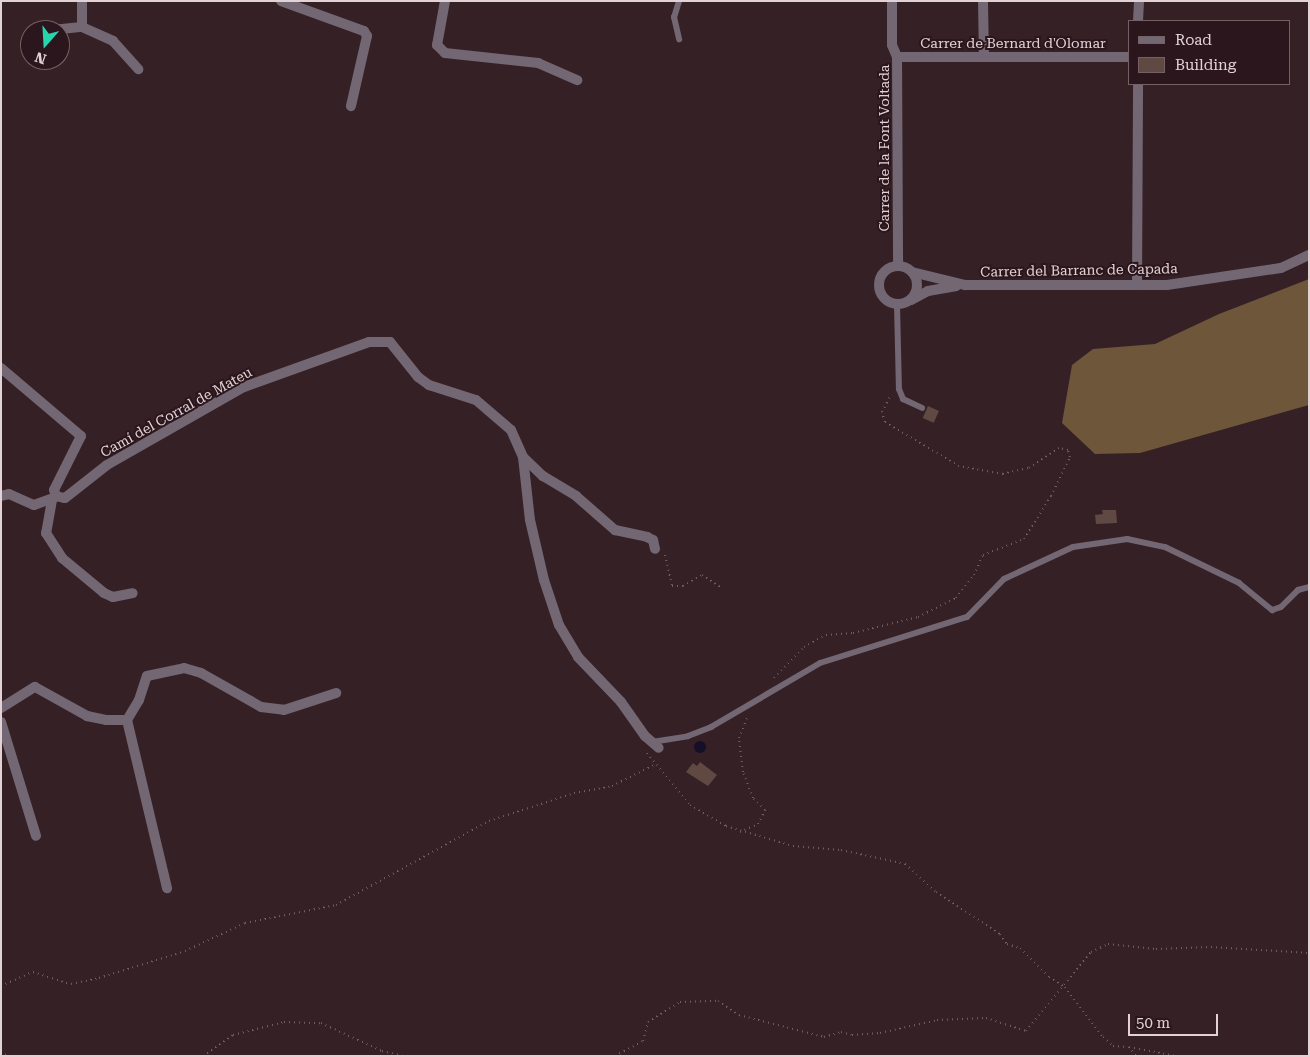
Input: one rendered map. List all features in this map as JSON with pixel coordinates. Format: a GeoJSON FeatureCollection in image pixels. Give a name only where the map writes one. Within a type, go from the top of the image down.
{"type":"FeatureCollection","features":[{"type":"Feature","properties":{"kind":"street"},"geometry":{"type":"LineString","coordinates":[[82,1],[82,27]]}},
{"type":"Feature","properties":{"kind":"street"},"geometry":{"type":"LineString","coordinates":[[281,1],[364,31],[367,36],[352,106]]}},
{"type":"Feature","properties":{"kind":"street"},"geometry":{"type":"LineString","coordinates":[[445,1],[437,45],[445,53],[538,63],[577,80]]}},
{"type":"Feature","properties":{"kind":"street","name":"Carrer de la Font Voltada"},"geometry":{"type":"LineString","coordinates":[[892,1],[892,45],[897,57],[898,266]]}},
{"type":"Feature","properties":{"kind":"street"},"geometry":{"type":"LineString","coordinates":[[983,1],[984,57]]}},
{"type":"Feature","properties":{"kind":"street"},"geometry":{"type":"LineString","coordinates":[[1138,20],[1139,1]]}},
{"type":"Feature","properties":{"kind":"street"},"geometry":{"type":"LineString","coordinates":[[70,28],[82,27],[113,42],[138,68]]}},
{"type":"Feature","properties":{"kind":"street","name":"Carrer de Bernard d'Olomar"},"geometry":{"type":"LineString","coordinates":[[897,57],[1128,57]]}},
{"type":"Feature","properties":{"kind":"street"},"geometry":{"type":"LineString","coordinates":[[1137,285],[1138,85]]}},
{"type":"Feature","properties":{"kind":"street","name":"Carrer del Barranc de Capada"},"geometry":{"type":"LineString","coordinates":[[910,300],[928,291],[965,285],[1167,285],[1281,268],[1309,254]]}},
{"type":"Feature","properties":{"kind":"street"},"geometry":{"type":"LineString","coordinates":[[898,266],[912,272],[917,284],[910,300],[897,304],[885,300],[879,288],[881,275],[898,266]]}},
{"type":"Feature","properties":{"kind":"street","name":"Carrer del Barranc de Capada"},"geometry":{"type":"LineString","coordinates":[[912,272],[965,285]]}},
{"type":"Feature","properties":{"kind":"street","name":"Camí del Corral de Mateu"},"geometry":{"type":"LineString","coordinates":[[1,368],[81,436],[54,490],[54,498],[64,498],[72,495],[107,465],[244,387],[368,342],[390,342],[418,377],[429,385],[459,393],[488,408],[511,430],[523,456],[530,520],[544,580],[559,625],[578,657],[621,702],[652,742]]}},
{"type":"Feature","properties":{"kind":"street"},"geometry":{"type":"LineString","coordinates":[[523,456],[542,476],[576,496],[615,530],[654,545]]}},
{"type":"Feature","properties":{"kind":"street"},"geometry":{"type":"LineString","coordinates":[[1,496],[9,494],[34,505],[54,498]]}},
{"type":"Feature","properties":{"kind":"street"},"geometry":{"type":"LineString","coordinates":[[54,498],[46,533],[62,558],[104,593],[112,597],[133,593]]}},
{"type":"Feature","properties":{"kind":"street"},"geometry":{"type":"LineString","coordinates":[[167,888],[127,720],[139,700],[147,676],[184,668],[201,674],[261,707],[284,710],[336,693]]}},
{"type":"Feature","properties":{"kind":"street"},"geometry":{"type":"LineString","coordinates":[[1,708],[35,687],[87,716],[106,720],[127,720]]}},
{"type":"Feature","properties":{"kind":"street"},"geometry":{"type":"LineString","coordinates":[[1,722],[36,836]]}},
{"type":"Feature","properties":{"kind":"lane"},"geometry":{"type":"LineString","coordinates":[[679,1],[674,17],[679,39]]}},
{"type":"Feature","properties":{"kind":"lane"},"geometry":{"type":"LineString","coordinates":[[897,304],[899,389],[903,399],[922,408]]}},
{"type":"Feature","properties":{"kind":"lane"},"geometry":{"type":"LineString","coordinates":[[652,742],[697,733],[751,705],[782,683],[820,663],[967,617],[1004,579],[1073,547],[1092,542],[1127,539],[1165,547],[1240,583],[1272,610],[1281,607],[1298,590],[1309,587]]}},
{"type":"Feature","properties":{"kind":"path"},"geometry":{"type":"LineString","coordinates":[[768,684],[804,647],[826,635],[854,633],[918,616],[956,598],[974,575],[983,555],[1024,539],[1051,496],[1070,457],[1068,450],[1059,448],[1028,468],[1003,474],[959,466],[885,422],[882,412],[891,393],[899,389]]}},
{"type":"Feature","properties":{"kind":"path"},"geometry":{"type":"LineString","coordinates":[[654,545],[660,544],[664,552],[672,586],[683,586],[702,575],[722,588]]}},
{"type":"Feature","properties":{"kind":"path"},"geometry":{"type":"LineString","coordinates":[[740,832],[758,824],[765,810],[753,798],[743,772],[739,738],[751,705]]}},
{"type":"Feature","properties":{"kind":"path"},"geometry":{"type":"LineString","coordinates":[[652,742],[647,754],[690,805],[740,832],[793,846],[841,850],[867,857],[898,860],[936,892],[1000,934],[1008,944],[1020,948],[1049,977],[1065,987],[1103,1037],[1113,1046],[1176,1056]]}},
{"type":"Feature","properties":{"kind":"path"},"geometry":{"type":"LineString","coordinates":[[1,986],[33,972],[71,984],[99,978],[185,951],[245,923],[336,906],[489,821],[574,792],[612,786],[656,764]]}},
{"type":"Feature","properties":{"kind":"path"},"geometry":{"type":"LineString","coordinates":[[615,1056],[643,1041],[648,1022],[680,1002],[718,1000],[739,1015],[824,1036],[841,1032],[852,1036],[880,1033],[937,1020],[986,1018],[1026,1031],[1065,987],[1091,952],[1108,944],[1156,949],[1211,947],[1309,953]]}},
{"type":"Feature","properties":{"kind":"path"},"geometry":{"type":"LineString","coordinates":[[203,1056],[233,1035],[284,1022],[322,1023],[382,1050],[404,1056]]}},
{"type":"Feature","properties":{"kind":"path"},"geometry":{"type":"LineString","coordinates":[[1128,1047],[1137,1056]]}},
{"type":"Feature","properties":{"kind":"path"},"geometry":{"type":"LineString","coordinates":[[1,1050],[7,1056]]}},
{"type":"Feature","properties":{"kind":"shaded area"},"geometry":{"type":"Polygon","coordinates":[[[1309,279],[1309,405],[1140,453],[1095,454],[1062,423],[1072,365],[1093,349],[1155,344],[1219,314],[1309,279]]]}},
{"type":"Feature","properties":{"kind":"shaded area"},"geometry":{"type":"Polygon","coordinates":[[[702,741],[705,742],[705,752],[698,753],[695,752],[694,745],[695,742],[702,741]]]}},
{"type":"Feature","properties":{"kind":"building"},"geometry":{"type":"Polygon","coordinates":[[[928,406],[939,411],[934,423],[923,418],[928,406]]]}},
{"type":"Feature","properties":{"kind":"building"},"geometry":{"type":"Polygon","coordinates":[[[1102,510],[1116,510],[1117,523],[1096,524],[1095,515],[1103,514],[1102,510]]]}},
{"type":"Feature","properties":{"kind":"building"},"geometry":{"type":"Polygon","coordinates":[[[700,762],[717,775],[708,786],[686,772],[693,763],[697,766],[700,762]]]}}]}
